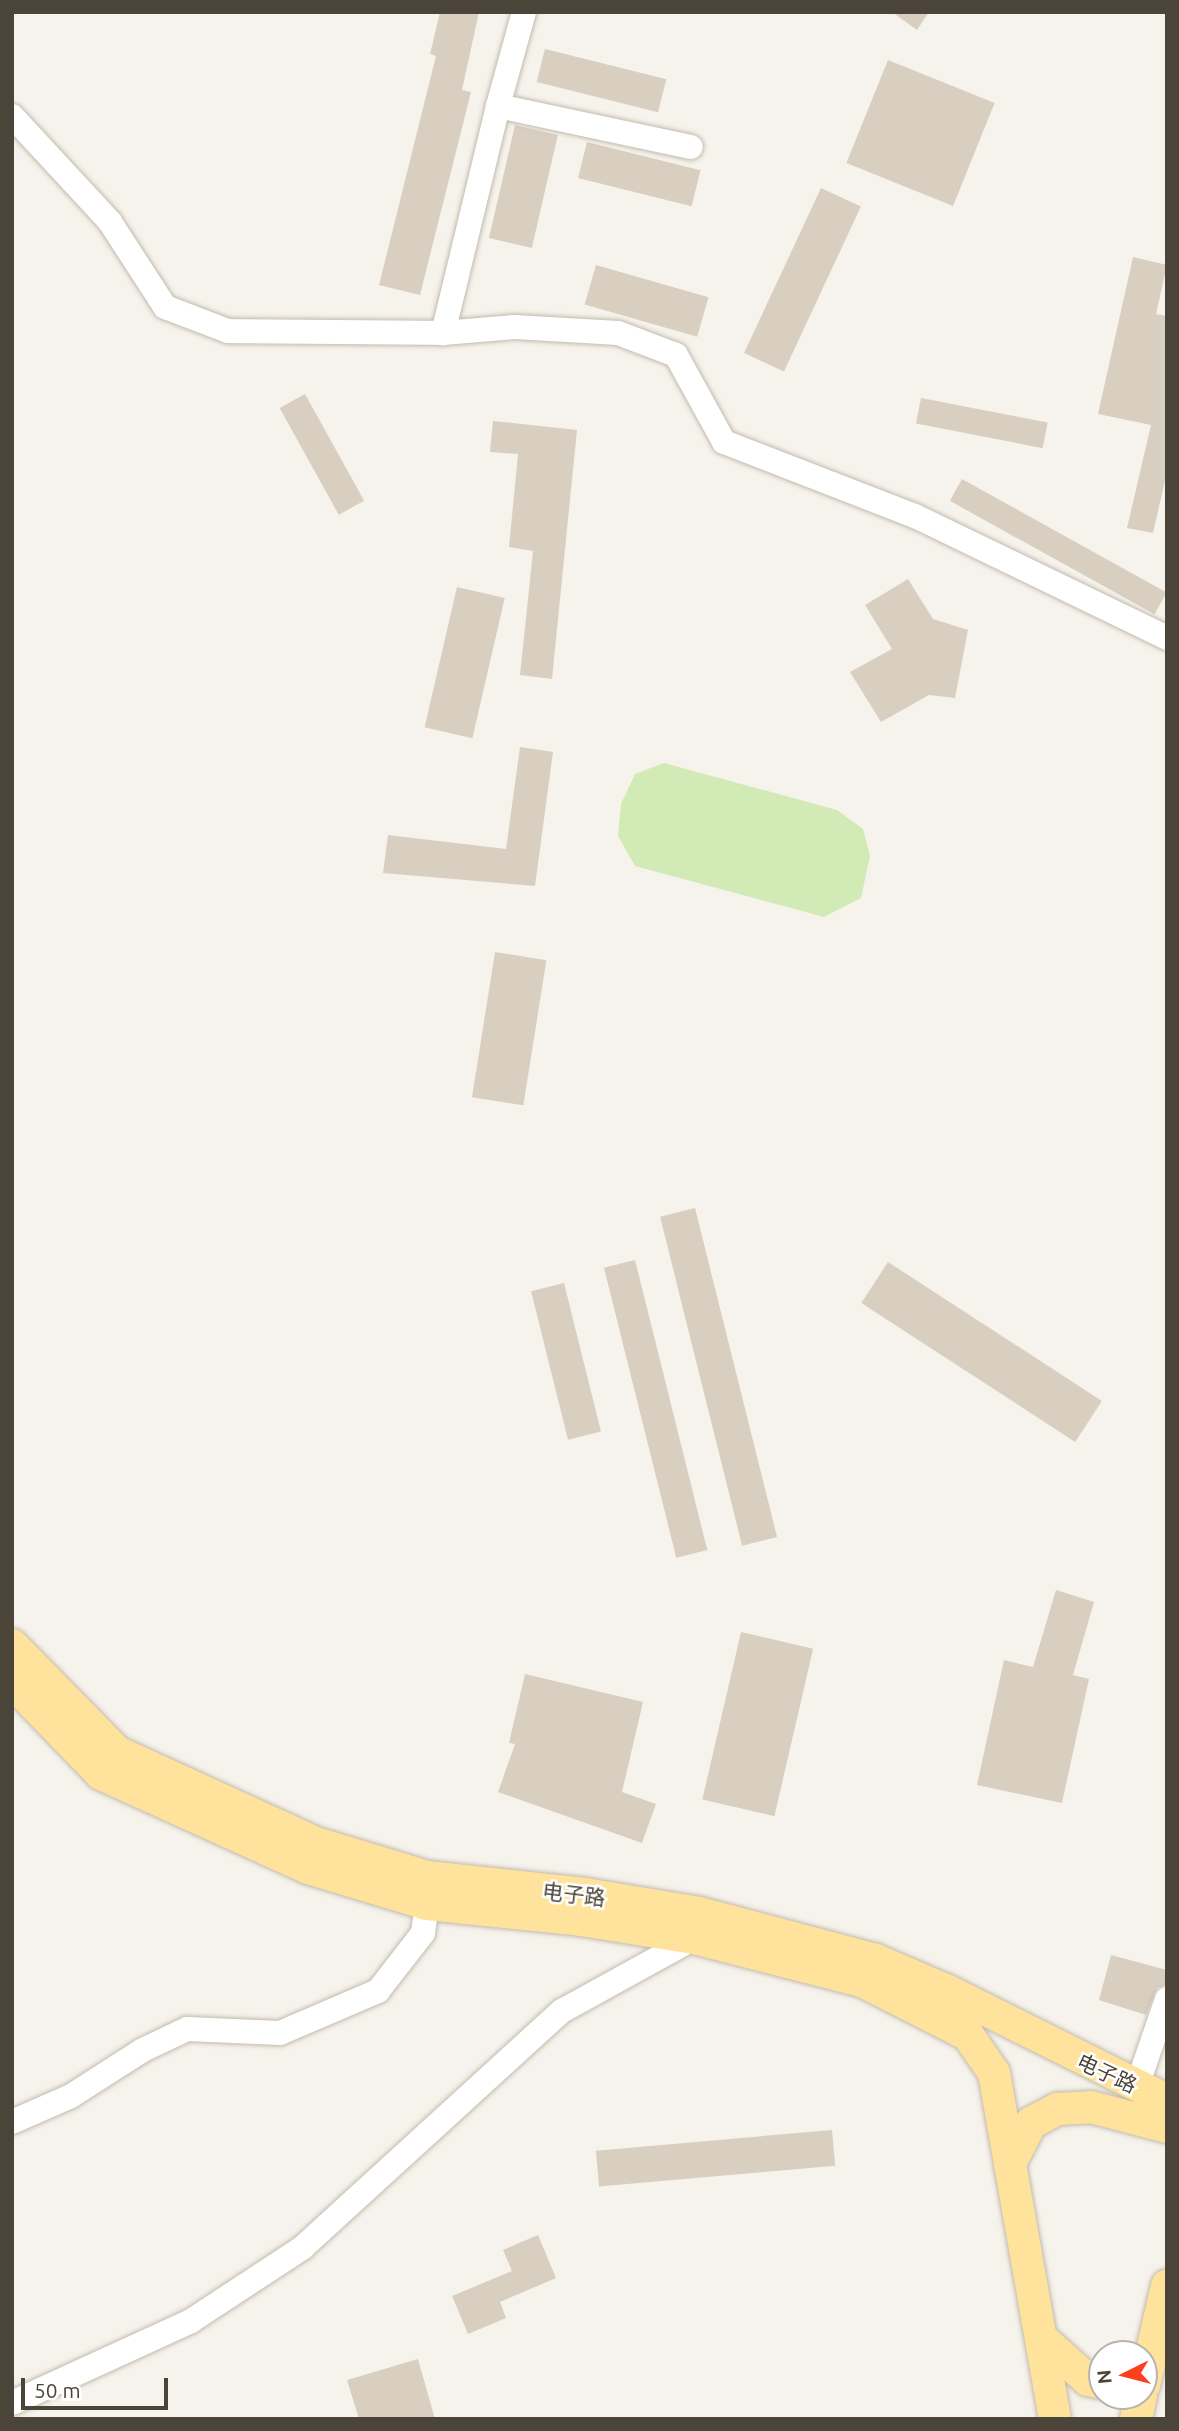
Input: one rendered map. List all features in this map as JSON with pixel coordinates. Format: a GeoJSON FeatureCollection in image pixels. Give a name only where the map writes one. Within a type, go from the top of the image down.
{"type":"FeatureCollection","features":[{"type":"Feature","properties":{"kind":"main road","name":"电子路"},"geometry":{"type":"LineString","coordinates":[[12,1645],[117,1752],[316,1843],[428,1877],[585,1894],[699,1913],[876,1961],[948,1991],[1131,2099],[1167,2101]]}},
{"type":"Feature","properties":{"kind":"main road","name":"电子路"},"geometry":{"type":"LineString","coordinates":[[12,1682],[101,1774],[308,1868],[427,1904],[581,1920],[694,1938],[862,1981],[968,2035],[994,2073],[1055,2419]]}},
{"type":"Feature","properties":{"kind":"main road"},"geometry":{"type":"LineString","coordinates":[[1010,2164],[1031,2123],[1057,2109],[1091,2107],[1131,2099],[1167,2127]]}},
{"type":"Feature","properties":{"kind":"main road"},"geometry":{"type":"LineString","coordinates":[[1131,2099],[1167,2146]]}},
{"type":"Feature","properties":{"kind":"main road"},"geometry":{"type":"LineString","coordinates":[[1154,2340],[1167,2286]]}},
{"type":"Feature","properties":{"kind":"main road"},"geometry":{"type":"LineString","coordinates":[[1041,2338],[1088,2380]]}},
{"type":"Feature","properties":{"kind":"street"},"geometry":{"type":"LineString","coordinates":[[443,333],[498,106],[524,12]]}},
{"type":"Feature","properties":{"kind":"street"},"geometry":{"type":"LineString","coordinates":[[498,106],[691,147]]}},
{"type":"Feature","properties":{"kind":"street"},"geometry":{"type":"LineString","coordinates":[[12,116],[110,222],[165,307],[228,331],[443,333],[515,327],[618,333],[676,355],[724,442],[915,516],[1167,638]]}},
{"type":"Feature","properties":{"kind":"street"},"geometry":{"type":"LineString","coordinates":[[12,2122],[71,2096],[143,2050],[187,2029],[280,2033],[378,1992],[423,1933],[427,1904]]}},
{"type":"Feature","properties":{"kind":"street"},"geometry":{"type":"LineString","coordinates":[[12,2403],[191,2321],[303,2249],[562,2011],[694,1938]]}},
{"type":"Feature","properties":{"kind":"street"},"geometry":{"type":"LineString","coordinates":[[1131,2099],[1167,1999]]}},
{"type":"Feature","properties":{"kind":"green space"},"geometry":{"type":"Polygon","coordinates":[[[664,763],[837,810],[863,829],[870,856],[861,898],[824,917],[635,866],[618,836],[621,804],[635,774],[664,763]]]}},
{"type":"Feature","properties":{"kind":"building"},"geometry":{"type":"Polygon","coordinates":[[[440,12],[479,12],[462,90],[471,92],[420,295],[379,285],[436,56],[430,54],[440,12]]]}},
{"type":"Feature","properties":{"kind":"building"},"geometry":{"type":"Polygon","coordinates":[[[892,12],[929,12],[917,30],[892,12]]]}},
{"type":"Feature","properties":{"kind":"building"},"geometry":{"type":"Polygon","coordinates":[[[545,49],[666,79],[658,112],[537,82],[545,49]]]}},
{"type":"Feature","properties":{"kind":"building"},"geometry":{"type":"Polygon","coordinates":[[[888,60],[995,103],[953,206],[846,163],[888,60]]]}},
{"type":"Feature","properties":{"kind":"building"},"geometry":{"type":"Polygon","coordinates":[[[515,125],[558,135],[532,248],[489,238],[515,125]]]}},
{"type":"Feature","properties":{"kind":"building"},"geometry":{"type":"Polygon","coordinates":[[[587,142],[701,170],[692,206],[578,178],[587,142]]]}},
{"type":"Feature","properties":{"kind":"building"},"geometry":{"type":"Polygon","coordinates":[[[821,188],[861,207],[784,372],[744,353],[821,188]]]}},
{"type":"Feature","properties":{"kind":"building"},"geometry":{"type":"Polygon","coordinates":[[[1133,257],[1167,265],[1156,314],[1167,316],[1167,472],[1153,533],[1127,528],[1151,425],[1098,414],[1133,257]]]}},
{"type":"Feature","properties":{"kind":"building"},"geometry":{"type":"Polygon","coordinates":[[[596,265],[708,297],[697,337],[585,304],[596,265]]]}},
{"type":"Feature","properties":{"kind":"building"},"geometry":{"type":"Polygon","coordinates":[[[305,394],[364,501],[339,515],[280,408],[305,394]]]}},
{"type":"Feature","properties":{"kind":"building"},"geometry":{"type":"Polygon","coordinates":[[[921,398],[1048,423],[1043,448],[916,424],[921,398]]]}},
{"type":"Feature","properties":{"kind":"building"},"geometry":{"type":"Polygon","coordinates":[[[493,421],[577,430],[552,679],[520,675],[533,551],[509,547],[518,454],[490,452],[493,421]]]}},
{"type":"Feature","properties":{"kind":"building"},"geometry":{"type":"Polygon","coordinates":[[[962,479],[1167,592],[1155,614],[950,501],[962,479]]]}},
{"type":"Feature","properties":{"kind":"building"},"geometry":{"type":"Polygon","coordinates":[[[908,579],[933,619],[968,630],[955,698],[929,695],[881,722],[850,672],[892,649],[865,605],[908,579]]]}},
{"type":"Feature","properties":{"kind":"building"},"geometry":{"type":"Polygon","coordinates":[[[457,587],[505,598],[472,738],[425,727],[457,587]]]}},
{"type":"Feature","properties":{"kind":"building"},"geometry":{"type":"Polygon","coordinates":[[[520,747],[553,752],[535,886],[383,873],[388,835],[506,849],[520,747]]]}},
{"type":"Feature","properties":{"kind":"building"},"geometry":{"type":"Polygon","coordinates":[[[495,952],[546,960],[523,1105],[472,1097],[495,952]]]}},
{"type":"Feature","properties":{"kind":"building"},"geometry":{"type":"Polygon","coordinates":[[[695,1208],[777,1537],[742,1546],[660,1217],[695,1208]]]}},
{"type":"Feature","properties":{"kind":"building"},"geometry":{"type":"Polygon","coordinates":[[[635,1260],[707,1550],[676,1558],[604,1268],[635,1260]]]}},
{"type":"Feature","properties":{"kind":"building"},"geometry":{"type":"Polygon","coordinates":[[[888,1262],[1102,1401],[1075,1442],[861,1303],[888,1262]]]}},
{"type":"Feature","properties":{"kind":"building"},"geometry":{"type":"Polygon","coordinates":[[[564,1283],[601,1431],[568,1440],[531,1291],[564,1283]]]}},
{"type":"Feature","properties":{"kind":"building"},"geometry":{"type":"Polygon","coordinates":[[[1056,1590],[1094,1602],[1073,1675],[1089,1679],[1062,1803],[977,1785],[1004,1660],[1033,1667],[1056,1590]]]}},
{"type":"Feature","properties":{"kind":"building"},"geometry":{"type":"Polygon","coordinates":[[[741,1632],[813,1649],[774,1816],[702,1800],[741,1632]]]}},
{"type":"Feature","properties":{"kind":"building"},"geometry":{"type":"Polygon","coordinates":[[[525,1674],[643,1702],[622,1792],[656,1804],[642,1843],[498,1792],[515,1744],[509,1743],[525,1674]]]}},
{"type":"Feature","properties":{"kind":"building"},"geometry":{"type":"Polygon","coordinates":[[[1111,1955],[1167,1970],[1167,1984],[1157,1988],[1146,2015],[1099,2000],[1111,1955]]]}},
{"type":"Feature","properties":{"kind":"building"},"geometry":{"type":"Polygon","coordinates":[[[832,2130],[835,2166],[599,2187],[596,2151],[832,2130]]]}},
{"type":"Feature","properties":{"kind":"building"},"geometry":{"type":"Polygon","coordinates":[[[538,2235],[556,2278],[500,2302],[506,2318],[468,2334],[452,2296],[512,2271],[503,2250],[538,2235]]]}},
{"type":"Feature","properties":{"kind":"building"},"geometry":{"type":"Polygon","coordinates":[[[418,2359],[435,2419],[359,2419],[347,2380],[418,2359]]]}}]}
